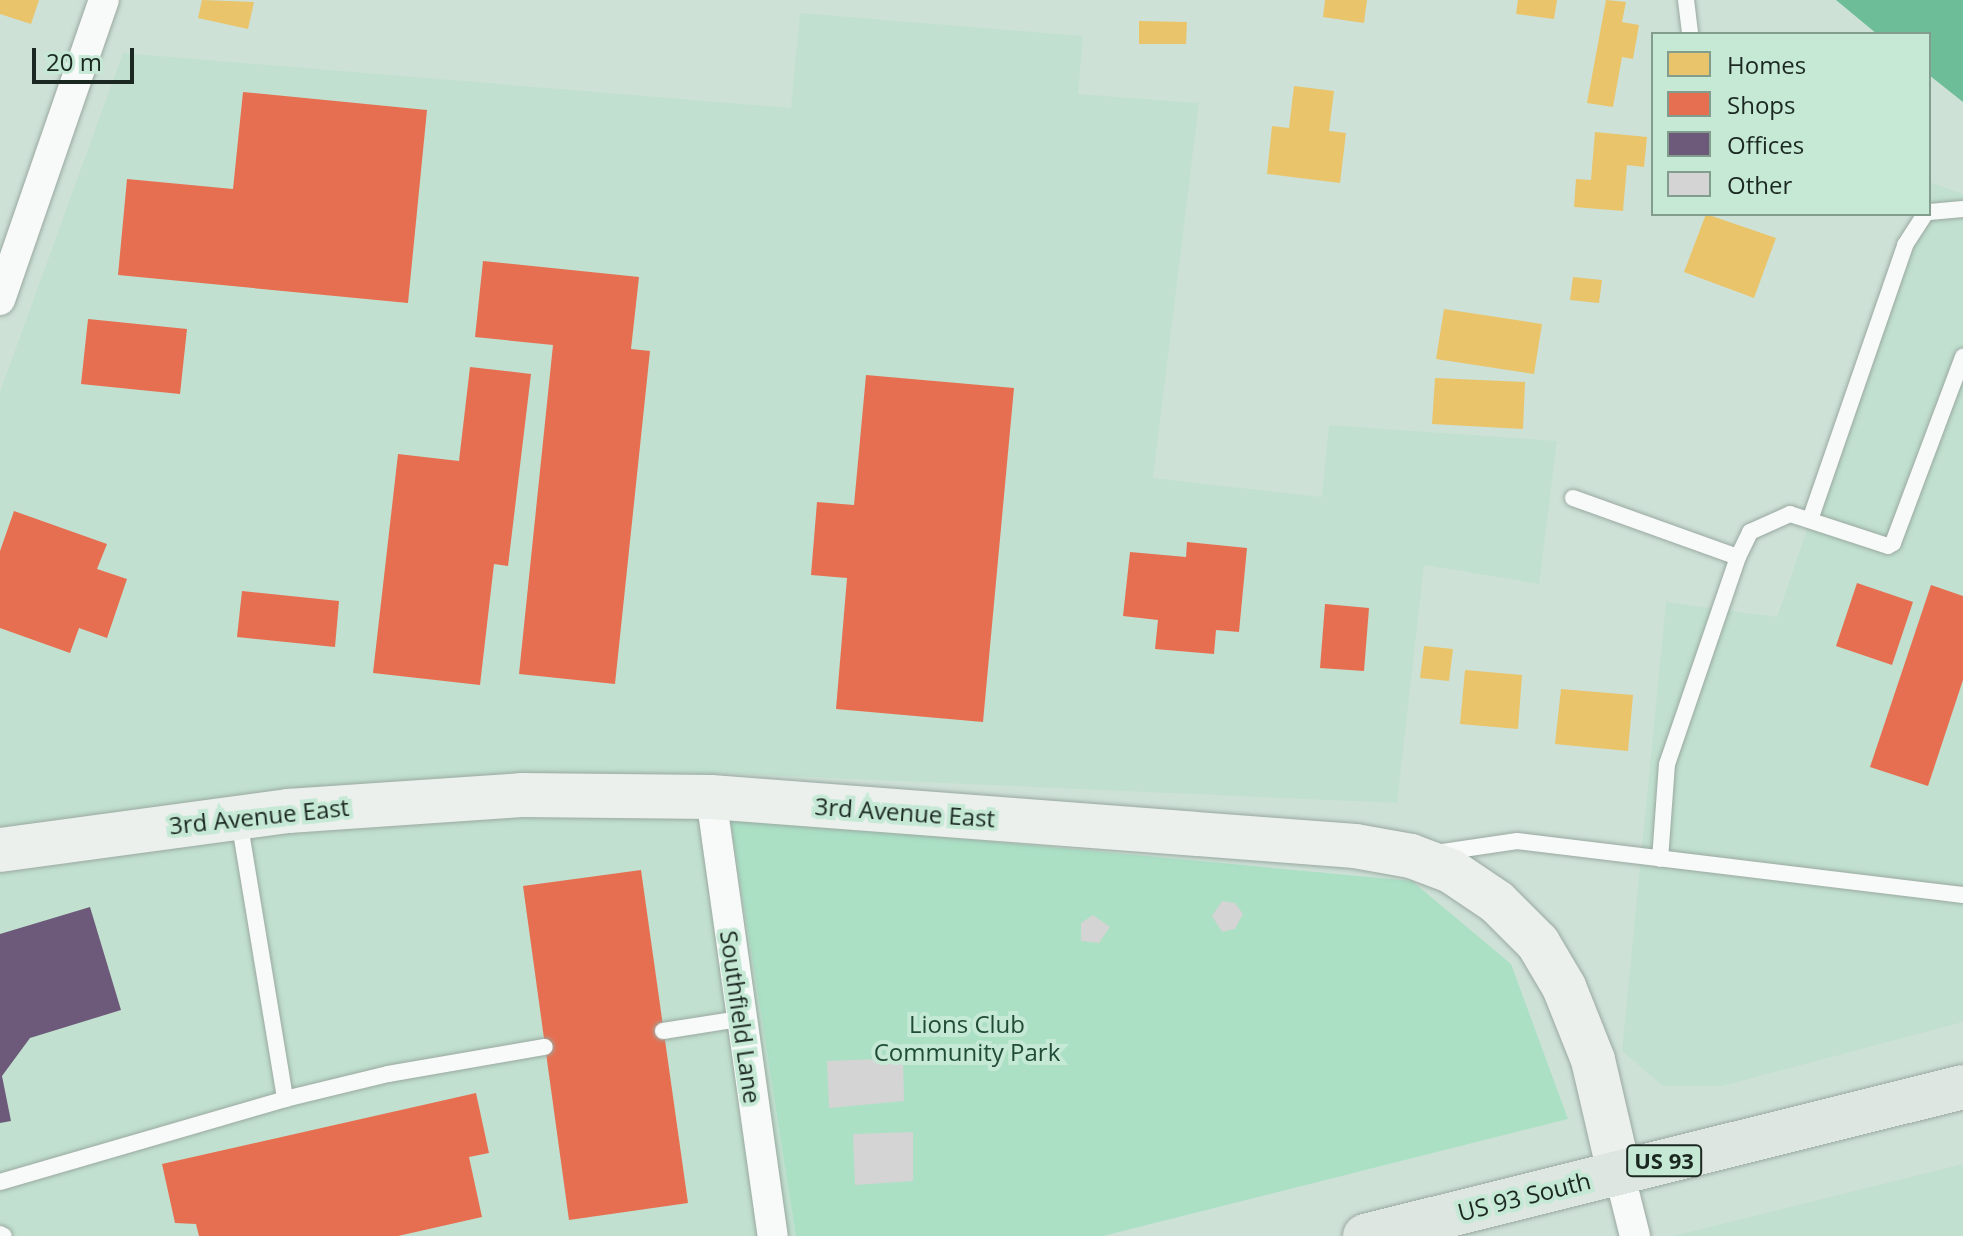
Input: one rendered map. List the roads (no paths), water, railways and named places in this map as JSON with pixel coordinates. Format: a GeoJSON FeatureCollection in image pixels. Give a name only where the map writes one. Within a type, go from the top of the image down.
{"type":"FeatureCollection","features":[{"type":"Feature","properties":{"kind":"main road","name":"US 93 South"},"geometry":{"type":"LineString","coordinates":[[1365,1236],[1963,1087]]}},
{"type":"Feature","properties":{"kind":"street"},"geometry":{"type":"LineString","coordinates":[[0,300],[12,231],[104,0]]}},
{"type":"Feature","properties":{"kind":"street","name":"3rd Avenue East"},"geometry":{"type":"LineString","coordinates":[[0,850],[238,816],[521,795],[711,797],[1339,844],[1411,856],[1451,871],[1497,902],[1538,943],[1564,987],[1593,1060],[1619,1172]]}},
{"type":"Feature","properties":{"kind":"street","name":"Southfield Lane"},"geometry":{"type":"LineString","coordinates":[[711,797],[773,1236]]}},
{"type":"Feature","properties":{"kind":"street"},"geometry":{"type":"LineString","coordinates":[[1619,1172],[1635,1236]]}},
{"type":"Feature","properties":{"kind":"lane"},"geometry":{"type":"LineString","coordinates":[[1686,0],[1690,32]]}},
{"type":"Feature","properties":{"kind":"lane"},"geometry":{"type":"LineString","coordinates":[[1931,213],[1963,209]]}},
{"type":"Feature","properties":{"kind":"lane"},"geometry":{"type":"LineString","coordinates":[[1810,520],[1905,245],[1925,216]]}},
{"type":"Feature","properties":{"kind":"lane"},"geometry":{"type":"LineString","coordinates":[[1660,859],[1667,764],[1746,535],[1757,527],[1790,514],[1888,546],[1893,543],[1963,357]]}},
{"type":"Feature","properties":{"kind":"lane"},"geometry":{"type":"LineString","coordinates":[[1573,498],[1738,557]]}},
{"type":"Feature","properties":{"kind":"lane"},"geometry":{"type":"LineString","coordinates":[[238,816],[285,1099]]}},
{"type":"Feature","properties":{"kind":"lane"},"geometry":{"type":"LineString","coordinates":[[1411,856],[1517,841],[1963,895]]}},
{"type":"Feature","properties":{"kind":"lane"},"geometry":{"type":"LineString","coordinates":[[663,1031],[740,1019]]}},
{"type":"Feature","properties":{"kind":"lane"},"geometry":{"type":"LineString","coordinates":[[0,1182],[285,1099],[388,1074],[545,1047]]}},
{"type":"Feature","properties":{"kind":"park label","name":"Lions Club Community Park"},"geometry":{"type":"Point","coordinates":[967,1038]}}]}
